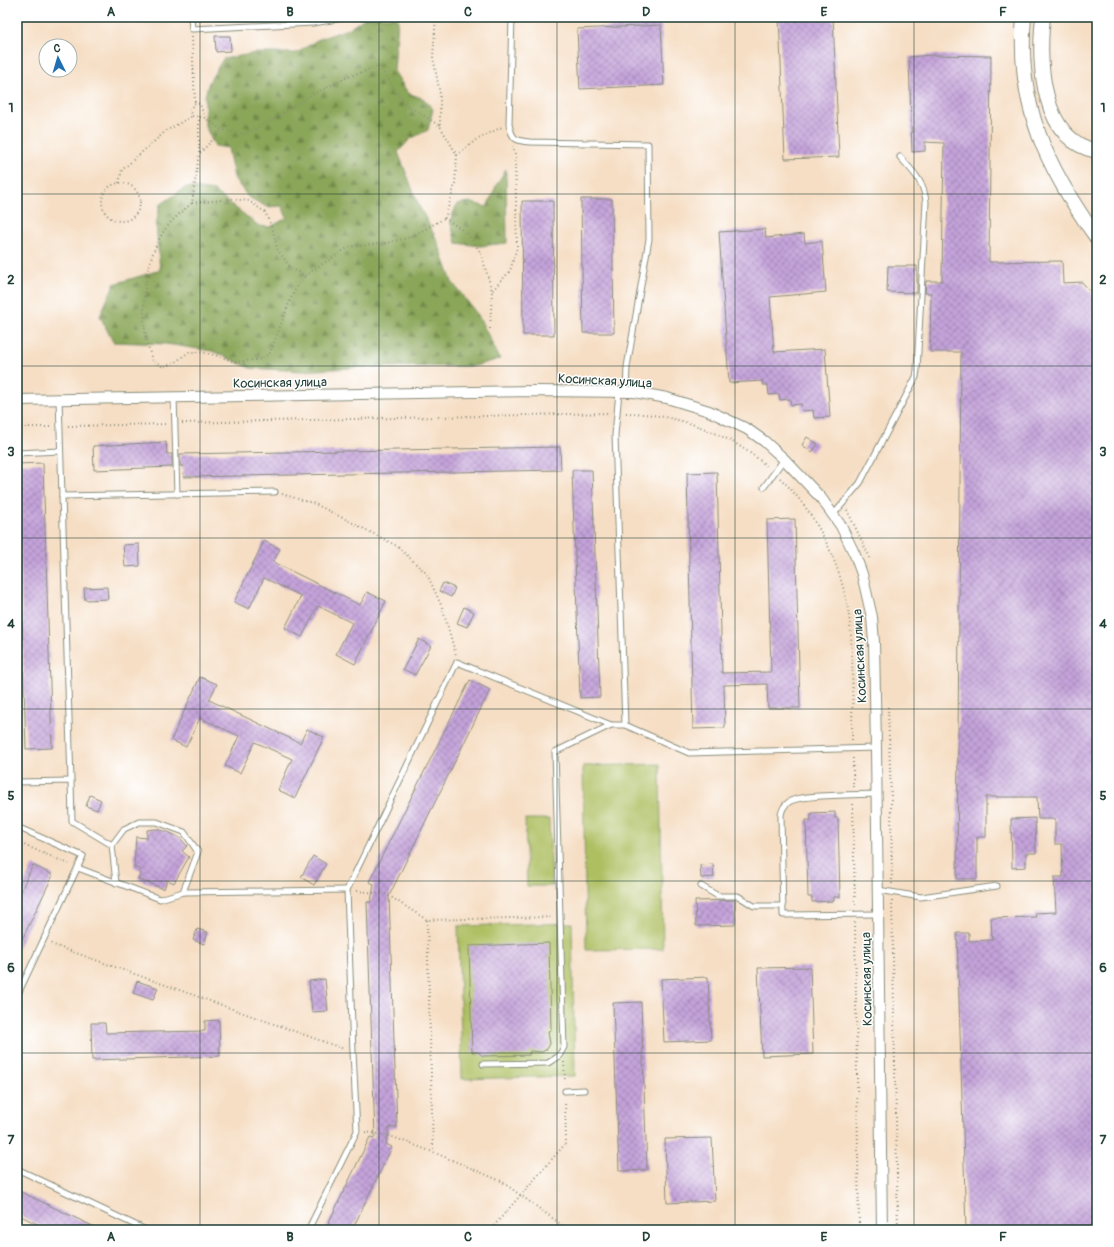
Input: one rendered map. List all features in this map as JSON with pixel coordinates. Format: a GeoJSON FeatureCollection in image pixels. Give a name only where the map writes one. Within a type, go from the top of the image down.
{"type":"FeatureCollection","features":[{"type":"Feature","properties":{"kind":"main road"},"geometry":{"type":"LineString","coordinates":[[1024,17],[1022,34],[1025,83],[1036,128],[1044,149],[1062,186],[1097,238]]}},
{"type":"Feature","properties":{"kind":"main road"},"geometry":{"type":"LineString","coordinates":[[1044,17],[1042,34],[1044,80],[1054,116],[1058,125],[1073,140],[1084,147],[1097,151]]}},
{"type":"Feature","properties":{"kind":"street","name":"Косинская улица"},"geometry":{"type":"LineString","coordinates":[[17,400],[174,396],[536,391],[622,392],[650,394],[709,411],[746,429],[764,441],[784,459],[809,484],[834,514],[841,526],[855,555],[862,574],[870,607],[874,642],[877,794],[882,1230]]}},
{"type":"Feature","properties":{"kind":"lane"},"geometry":{"type":"LineString","coordinates":[[191,17],[192,29],[313,23],[349,17]]}},
{"type":"Feature","properties":{"kind":"lane"},"geometry":{"type":"LineString","coordinates":[[512,17],[509,124],[511,135],[518,141],[530,142],[648,144],[649,239],[615,435],[625,725]]}},
{"type":"Feature","properties":{"kind":"lane"},"geometry":{"type":"LineString","coordinates":[[834,514],[860,483],[916,378],[926,222],[925,193],[919,180],[900,157]]}},
{"type":"Feature","properties":{"kind":"lane"},"geometry":{"type":"LineString","coordinates":[[174,396],[177,494]]}},
{"type":"Feature","properties":{"kind":"lane"},"geometry":{"type":"LineString","coordinates":[[59,399],[72,821],[112,845]]}},
{"type":"Feature","properties":{"kind":"lane"},"geometry":{"type":"LineString","coordinates":[[17,453],[60,452]]}},
{"type":"Feature","properties":{"kind":"lane"},"geometry":{"type":"LineString","coordinates":[[764,487],[784,459]]}},
{"type":"Feature","properties":{"kind":"lane"},"geometry":{"type":"LineString","coordinates":[[62,496],[275,492]]}},
{"type":"Feature","properties":{"kind":"lane"},"geometry":{"type":"LineString","coordinates":[[308,1230],[357,1131],[347,890],[457,662],[611,725],[625,725],[689,753],[876,748]]}},
{"type":"Feature","properties":{"kind":"lane"},"geometry":{"type":"LineString","coordinates":[[483,1064],[548,1062],[559,1056],[564,1047],[555,752],[611,725]]}},
{"type":"Feature","properties":{"kind":"lane"},"geometry":{"type":"LineString","coordinates":[[17,782],[70,781]]}},
{"type":"Feature","properties":{"kind":"lane"},"geometry":{"type":"LineString","coordinates":[[877,794],[802,798],[789,801],[783,806],[781,815],[784,914],[878,914]]}},
{"type":"Feature","properties":{"kind":"lane"},"geometry":{"type":"LineString","coordinates":[[116,883],[112,845],[124,830],[139,822],[157,822],[184,832],[198,852],[182,892]]}},
{"type":"Feature","properties":{"kind":"lane"},"geometry":{"type":"LineString","coordinates":[[17,827],[83,856],[17,996]]}},
{"type":"Feature","properties":{"kind":"lane"},"geometry":{"type":"LineString","coordinates":[[78,868],[160,899],[182,892],[347,890]]}},
{"type":"Feature","properties":{"kind":"lane"},"geometry":{"type":"LineString","coordinates":[[701,886],[718,896],[738,896],[754,906],[783,906]]}},
{"type":"Feature","properties":{"kind":"lane"},"geometry":{"type":"LineString","coordinates":[[878,890],[921,897],[997,886]]}},
{"type":"Feature","properties":{"kind":"lane"},"geometry":{"type":"LineString","coordinates":[[565,1091],[584,1090]]}},
{"type":"Feature","properties":{"kind":"lane"},"geometry":{"type":"LineString","coordinates":[[17,1169],[146,1230]]}},
{"type":"Feature","properties":{"kind":"path"},"geometry":{"type":"LineString","coordinates":[[436,17],[433,57],[440,94],[440,126]]}},
{"type":"Feature","properties":{"kind":"path"},"geometry":{"type":"LineString","coordinates":[[192,29],[195,103],[189,110],[192,116]]}},
{"type":"Feature","properties":{"kind":"path"},"geometry":{"type":"LineString","coordinates":[[119,183],[122,170],[141,152],[166,131],[192,116],[205,118],[222,130],[244,134],[274,119],[311,95],[346,78],[378,66],[405,104],[440,126],[457,155],[455,184],[445,218],[411,237],[386,243],[349,247],[305,276],[291,298],[270,353],[261,360],[236,362],[215,355],[200,352],[189,352],[174,363],[163,367],[152,361],[145,333],[144,301],[151,256],[164,231],[175,217],[192,203],[232,199],[249,202],[265,212],[273,230],[277,249],[290,267],[305,276]]}},
{"type":"Feature","properties":{"kind":"path"},"geometry":{"type":"LineString","coordinates":[[195,103],[200,104],[205,118]]}},
{"type":"Feature","properties":{"kind":"path"},"geometry":{"type":"LineString","coordinates":[[192,203],[199,154],[199,116]]}},
{"type":"Feature","properties":{"kind":"path"},"geometry":{"type":"LineString","coordinates":[[457,155],[476,140],[509,124]]}},
{"type":"Feature","properties":{"kind":"path"},"geometry":{"type":"LineString","coordinates":[[199,154],[222,130]]}},
{"type":"Feature","properties":{"kind":"path"},"geometry":{"type":"LineString","coordinates":[[492,291],[510,272],[516,247],[515,154],[511,135]]}},
{"type":"Feature","properties":{"kind":"path"},"geometry":{"type":"LineString","coordinates":[[119,183],[132,187],[137,191],[140,198],[138,211],[133,217],[126,220],[111,218],[106,213],[103,206],[103,198],[106,191],[119,183]]}},
{"type":"Feature","properties":{"kind":"path"},"geometry":{"type":"LineString","coordinates":[[445,218],[468,234],[481,253],[492,291],[490,328]]}},
{"type":"Feature","properties":{"kind":"path"},"geometry":{"type":"LineString","coordinates":[[275,492],[315,504],[397,546],[427,574],[442,607],[457,662]]}},
{"type":"Feature","properties":{"kind":"path"},"geometry":{"type":"LineString","coordinates":[[17,842],[78,868]]}},
{"type":"Feature","properties":{"kind":"path"},"geometry":{"type":"LineString","coordinates":[[347,890],[386,894],[427,920],[560,917]]}},
{"type":"Feature","properties":{"kind":"path"},"geometry":{"type":"LineString","coordinates":[[427,920],[433,1152]]}},
{"type":"Feature","properties":{"kind":"path"},"geometry":{"type":"LineString","coordinates":[[43,941],[353,1052]]}},
{"type":"Feature","properties":{"kind":"path"},"geometry":{"type":"LineString","coordinates":[[376,1133],[387,1135],[433,1152],[502,1181],[569,1230]]}},
{"type":"Feature","properties":{"kind":"path"},"geometry":{"type":"LineString","coordinates":[[487,1230],[492,1228],[566,1143]]}},
{"type":"Feature","properties":{"kind":"green space"},"geometry":{"type":"Polygon","coordinates":[[[366,17],[396,17],[398,21],[394,71],[408,93],[424,99],[433,109],[428,130],[410,139],[398,152],[419,206],[437,240],[452,282],[478,315],[500,359],[474,366],[366,367],[302,371],[250,368],[212,351],[166,344],[113,342],[100,316],[114,284],[160,270],[156,225],[160,205],[186,187],[214,191],[259,226],[270,227],[287,218],[282,206],[267,207],[248,197],[234,178],[228,148],[215,146],[205,126],[205,96],[209,82],[223,59],[257,53],[297,53],[317,40],[350,28],[366,17]]]}},
{"type":"Feature","properties":{"kind":"green space"},"geometry":{"type":"Polygon","coordinates":[[[506,169],[507,243],[480,246],[456,243],[450,221],[457,204],[469,202],[487,207],[497,184],[506,169]]]}},
{"type":"Feature","properties":{"kind":"green space"},"geometry":{"type":"Polygon","coordinates":[[[660,764],[663,949],[586,950],[583,766],[660,764]]]}},
{"type":"Feature","properties":{"kind":"green space"},"geometry":{"type":"Polygon","coordinates":[[[525,819],[549,819],[552,886],[527,886],[525,819]]]}},
{"type":"Feature","properties":{"kind":"green space"},"geometry":{"type":"Polygon","coordinates":[[[572,923],[575,1076],[462,1079],[458,926],[572,923]]]}},
{"type":"Feature","properties":{"kind":"building"},"geometry":{"type":"Polygon","coordinates":[[[779,17],[833,17],[839,157],[785,159],[779,17]]]}},
{"type":"Feature","properties":{"kind":"building"},"geometry":{"type":"Polygon","coordinates":[[[661,25],[664,85],[580,89],[577,29],[661,25]]]}},
{"type":"Feature","properties":{"kind":"building"},"geometry":{"type":"Polygon","coordinates":[[[215,36],[230,36],[231,51],[216,52],[215,36]]]}},
{"type":"Feature","properties":{"kind":"building"},"geometry":{"type":"Polygon","coordinates":[[[932,55],[991,56],[989,262],[1062,261],[1063,283],[1082,282],[1093,295],[1097,443],[1097,1230],[966,1230],[957,933],[969,933],[969,941],[992,940],[991,918],[1036,917],[1035,913],[1056,912],[1054,877],[1063,877],[1062,844],[1055,844],[1055,819],[1038,819],[1037,797],[986,797],[986,837],[977,837],[977,879],[957,879],[961,352],[930,352],[931,293],[925,293],[926,281],[942,281],[944,143],[925,142],[925,151],[912,152],[909,57],[932,55]]]}},
{"type":"Feature","properties":{"kind":"building"},"geometry":{"type":"Polygon","coordinates":[[[581,199],[612,199],[614,333],[583,333],[581,199]]]}},
{"type":"Feature","properties":{"kind":"building"},"geometry":{"type":"Polygon","coordinates":[[[522,201],[553,201],[554,335],[523,335],[522,201]]]}},
{"type":"Feature","properties":{"kind":"building"},"geometry":{"type":"Polygon","coordinates":[[[765,229],[766,238],[804,234],[805,243],[822,241],[826,292],[770,297],[774,352],[825,349],[830,417],[814,418],[813,410],[802,411],[801,404],[791,405],[790,399],[780,400],[779,394],[769,395],[768,385],[763,385],[762,381],[729,383],[719,232],[765,229]]]}},
{"type":"Feature","properties":{"kind":"building"},"geometry":{"type":"Polygon","coordinates":[[[888,266],[917,266],[917,293],[887,292],[888,266]]]}},
{"type":"Feature","properties":{"kind":"building"},"geometry":{"type":"Polygon","coordinates":[[[807,437],[818,444],[812,452],[802,445],[807,437]]]}},
{"type":"Feature","properties":{"kind":"building"},"geometry":{"type":"Polygon","coordinates":[[[166,442],[167,454],[172,454],[172,467],[94,470],[93,446],[166,442]]]}},
{"type":"Feature","properties":{"kind":"building"},"geometry":{"type":"Polygon","coordinates":[[[560,447],[561,470],[184,477],[183,466],[180,466],[180,454],[560,447]]]}},
{"type":"Feature","properties":{"kind":"building"},"geometry":{"type":"Polygon","coordinates":[[[43,463],[52,748],[26,749],[17,464],[43,463]]]}},
{"type":"Feature","properties":{"kind":"building"},"geometry":{"type":"Polygon","coordinates":[[[572,470],[592,470],[600,697],[580,698],[572,470]]]}},
{"type":"Feature","properties":{"kind":"building"},"geometry":{"type":"Polygon","coordinates":[[[717,472],[722,673],[771,672],[767,520],[795,519],[800,708],[768,708],[767,684],[724,685],[725,728],[693,729],[687,473],[717,472]]]}},
{"type":"Feature","properties":{"kind":"building"},"geometry":{"type":"Polygon","coordinates":[[[264,541],[280,549],[273,562],[360,605],[367,592],[386,601],[355,664],[336,654],[352,623],[318,606],[302,637],[285,628],[301,596],[264,578],[249,609],[234,602],[264,541]]]}},
{"type":"Feature","properties":{"kind":"building"},"geometry":{"type":"Polygon","coordinates":[[[139,544],[140,566],[125,567],[123,545],[139,544]]]}},
{"type":"Feature","properties":{"kind":"building"},"geometry":{"type":"Polygon","coordinates":[[[443,583],[455,588],[451,597],[439,591],[443,583]]]}},
{"type":"Feature","properties":{"kind":"building"},"geometry":{"type":"Polygon","coordinates":[[[107,587],[108,599],[85,600],[84,588],[107,587]]]}},
{"type":"Feature","properties":{"kind":"building"},"geometry":{"type":"Polygon","coordinates":[[[464,607],[474,612],[467,627],[457,623],[464,607]]]}},
{"type":"Feature","properties":{"kind":"building"},"geometry":{"type":"Polygon","coordinates":[[[419,639],[431,646],[415,675],[403,669],[419,639]]]}},
{"type":"Feature","properties":{"kind":"building"},"geometry":{"type":"Polygon","coordinates":[[[200,677],[217,684],[209,700],[300,743],[307,729],[324,737],[295,798],[278,790],[292,759],[255,742],[240,773],[225,766],[239,736],[200,718],[186,747],[171,740],[200,677]]]}},
{"type":"Feature","properties":{"kind":"building"},"geometry":{"type":"Polygon","coordinates":[[[470,680],[490,690],[389,896],[397,1127],[389,1128],[386,1144],[392,1147],[352,1230],[325,1230],[370,1137],[375,1138],[367,902],[371,902],[374,884],[369,882],[470,680]]]}},
{"type":"Feature","properties":{"kind":"building"},"geometry":{"type":"Polygon","coordinates":[[[90,795],[101,800],[97,810],[86,806],[90,795]]]}},
{"type":"Feature","properties":{"kind":"building"},"geometry":{"type":"Polygon","coordinates":[[[835,812],[835,818],[838,818],[840,897],[834,897],[834,901],[812,902],[812,897],[808,897],[806,820],[811,820],[811,813],[835,812]]]}},
{"type":"Feature","properties":{"kind":"building"},"geometry":{"type":"Polygon","coordinates":[[[1035,818],[1036,853],[1026,853],[1026,867],[1012,868],[1011,819],[1035,818]]]}},
{"type":"Feature","properties":{"kind":"building"},"geometry":{"type":"Polygon","coordinates":[[[156,829],[168,832],[180,838],[187,846],[182,851],[189,857],[174,883],[167,880],[164,889],[138,879],[141,870],[134,867],[136,837],[147,838],[147,830],[156,829]]]}},
{"type":"Feature","properties":{"kind":"building"},"geometry":{"type":"Polygon","coordinates":[[[313,856],[326,864],[314,885],[301,877],[313,856]]]}},
{"type":"Feature","properties":{"kind":"building"},"geometry":{"type":"Polygon","coordinates":[[[713,864],[714,877],[701,878],[700,865],[713,864]]]}},
{"type":"Feature","properties":{"kind":"building"},"geometry":{"type":"Polygon","coordinates":[[[33,865],[53,875],[17,950],[17,899],[33,865]]]}},
{"type":"Feature","properties":{"kind":"building"},"geometry":{"type":"Polygon","coordinates":[[[735,900],[735,925],[696,926],[695,901],[735,900]]]}},
{"type":"Feature","properties":{"kind":"building"},"geometry":{"type":"Polygon","coordinates":[[[197,929],[208,932],[204,944],[193,940],[197,929]]]}},
{"type":"Feature","properties":{"kind":"building"},"geometry":{"type":"Polygon","coordinates":[[[549,943],[551,1030],[548,1031],[550,1044],[547,1049],[542,1052],[530,1051],[529,1055],[483,1056],[478,1052],[472,1052],[469,946],[549,943]]]}},
{"type":"Feature","properties":{"kind":"building"},"geometry":{"type":"Polygon","coordinates":[[[810,967],[813,1054],[762,1056],[758,968],[810,967]]]}},
{"type":"Feature","properties":{"kind":"building"},"geometry":{"type":"Polygon","coordinates":[[[708,977],[711,1040],[664,1042],[661,979],[708,977]]]}},
{"type":"Feature","properties":{"kind":"building"},"geometry":{"type":"Polygon","coordinates":[[[325,979],[328,1011],[312,1012],[309,981],[325,979]]]}},
{"type":"Feature","properties":{"kind":"building"},"geometry":{"type":"Polygon","coordinates":[[[137,981],[158,988],[153,1000],[133,993],[137,981]]]}},
{"type":"Feature","properties":{"kind":"building"},"geometry":{"type":"Polygon","coordinates":[[[641,1002],[647,1170],[619,1171],[613,1003],[641,1002]]]}},
{"type":"Feature","properties":{"kind":"building"},"geometry":{"type":"Polygon","coordinates":[[[219,1020],[220,1056],[92,1060],[91,1023],[105,1023],[106,1033],[205,1031],[205,1021],[219,1020]]]}},
{"type":"Feature","properties":{"kind":"building"},"geometry":{"type":"Polygon","coordinates":[[[712,1138],[715,1201],[667,1203],[665,1139],[712,1138]]]}},
{"type":"Feature","properties":{"kind":"building"},"geometry":{"type":"Polygon","coordinates":[[[17,1190],[101,1230],[49,1230],[17,1214],[17,1190]]]}}]}
